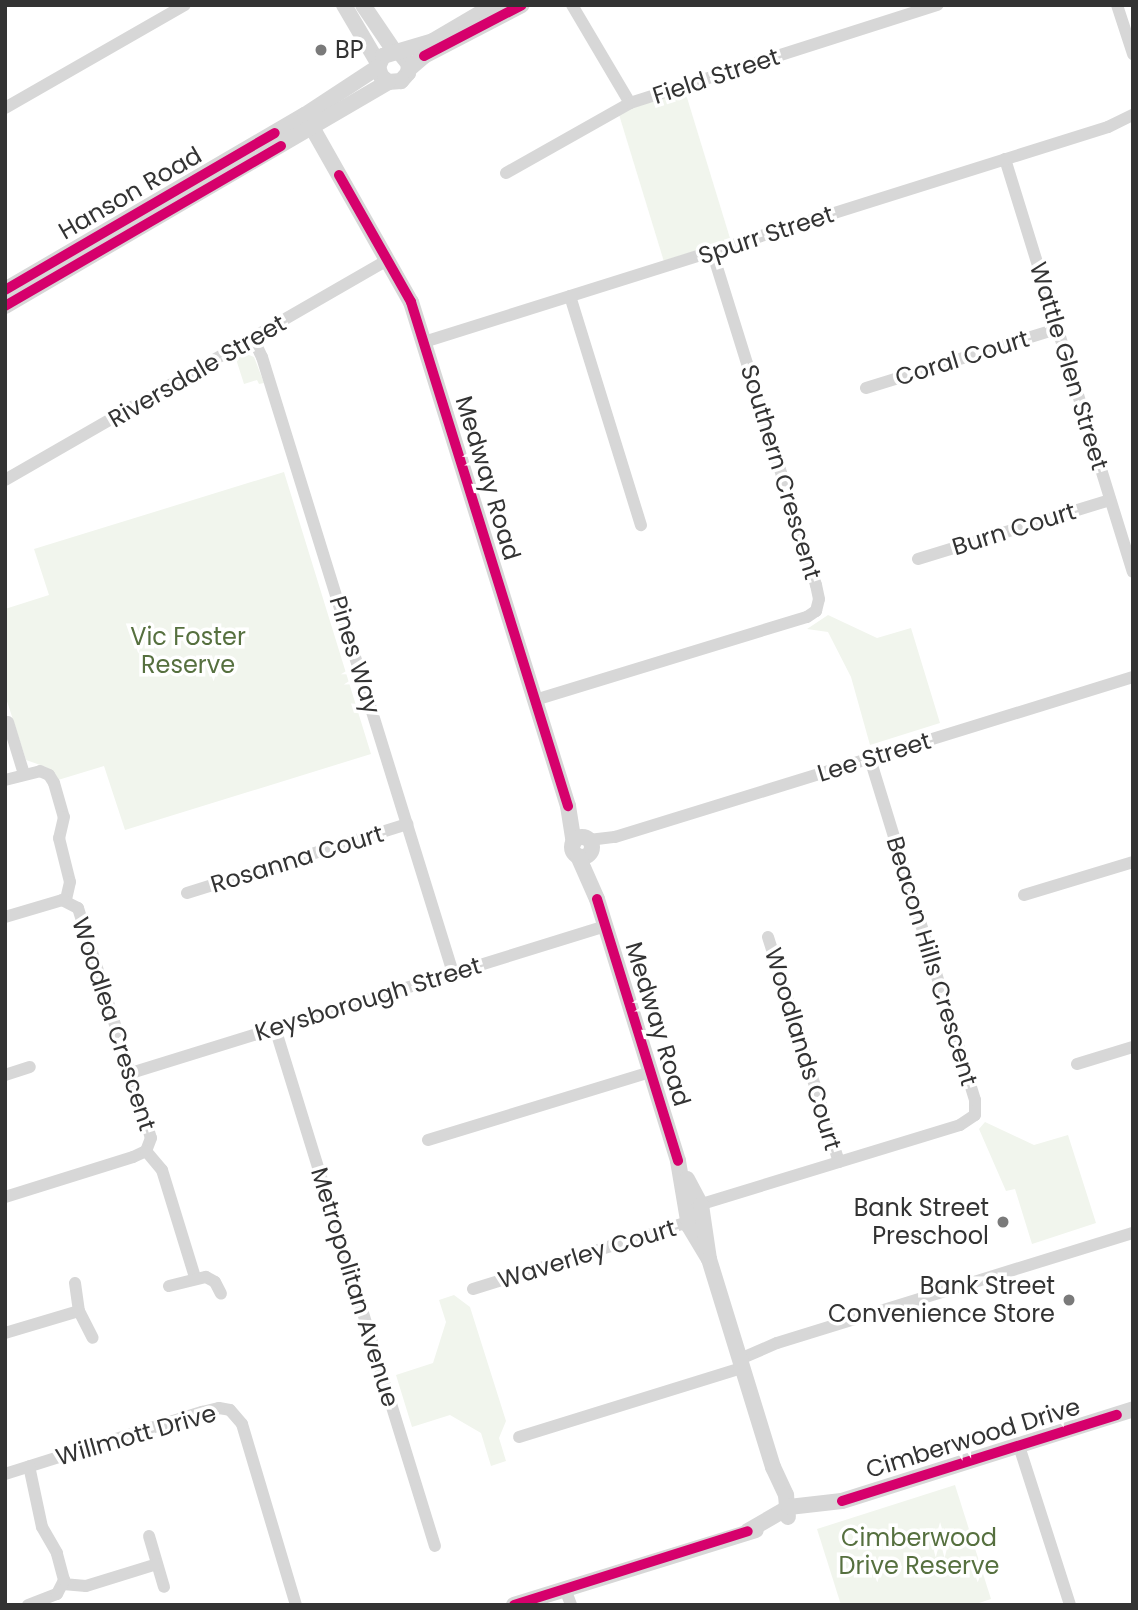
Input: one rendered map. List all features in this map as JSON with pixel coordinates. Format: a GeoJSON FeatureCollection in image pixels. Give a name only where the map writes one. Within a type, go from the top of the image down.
{"type":"FeatureCollection","features":[{"type":"Feature","properties":{"kind":"street"},"geometry":{"type":"LineString","coordinates":[[5,108],[185,5]]}},
{"type":"Feature","properties":{"kind":"street"},"geometry":{"type":"LineString","coordinates":[[378,65],[383,55],[433,41],[494,5]]}},
{"type":"Feature","properties":{"kind":"street"},"geometry":{"type":"LineString","coordinates":[[353,7],[381,76],[388,82],[401,80],[424,56],[522,5]]}},
{"type":"Feature","properties":{"kind":"street"},"geometry":{"type":"LineString","coordinates":[[572,5],[630,103]]}},
{"type":"Feature","properties":{"kind":"street","name":"Field Street"},"geometry":{"type":"LineString","coordinates":[[506,173],[630,103],[938,5]]}},
{"type":"Feature","properties":{"kind":"street"},"geometry":{"type":"LineString","coordinates":[[1117,5],[1129,31],[1133,54]]}},
{"type":"Feature","properties":{"kind":"street"},"geometry":{"type":"LineString","coordinates":[[353,7],[407,60],[409,69]]}},
{"type":"Feature","properties":{"kind":"street","name":"Hanson Road"},"geometry":{"type":"LineString","coordinates":[[5,306],[309,121],[378,65]]}},
{"type":"Feature","properties":{"kind":"street","name":"Hanson Road"},"geometry":{"type":"LineString","coordinates":[[5,290],[309,121],[388,82]]}},
{"type":"Feature","properties":{"kind":"street","name":"Spurr Street"},"geometry":{"type":"LineString","coordinates":[[1108,127],[1133,115]]}},
{"type":"Feature","properties":{"kind":"street","name":"Medway Road"},"geometry":{"type":"LineString","coordinates":[[309,121],[411,302],[568,806],[585,847],[597,899],[786,1511]]}},
{"type":"Feature","properties":{"kind":"street","name":"Spurr Street"},"geometry":{"type":"LineString","coordinates":[[424,342],[1108,127],[1133,123]]}},
{"type":"Feature","properties":{"kind":"street","name":"Wattle Glen Street"},"geometry":{"type":"LineString","coordinates":[[1005,159],[1133,572]]}},
{"type":"Feature","properties":{"kind":"street","name":"Southern Crescent"},"geometry":{"type":"LineString","coordinates":[[535,700],[807,617],[816,611],[819,599],[816,584],[712,252]]}},
{"type":"Feature","properties":{"kind":"street","name":"Riversdale Street"},"geometry":{"type":"LineString","coordinates":[[5,480],[34,466],[388,260]]}},
{"type":"Feature","properties":{"kind":"street"},"geometry":{"type":"LineString","coordinates":[[570,296],[641,524]]}},
{"type":"Feature","properties":{"kind":"street","name":"Coral Court"},"geometry":{"type":"LineString","coordinates":[[866,388],[1057,329]]}},
{"type":"Feature","properties":{"kind":"street","name":"Pines Way"},"geometry":{"type":"LineString","coordinates":[[253,338],[262,357],[453,973]]}},
{"type":"Feature","properties":{"kind":"street","name":"Burn Court"},"geometry":{"type":"LineString","coordinates":[[918,559],[1110,500]]}},
{"type":"Feature","properties":{"kind":"street","name":"Lee Street"},"geometry":{"type":"LineString","coordinates":[[585,847],[1133,677]]}},
{"type":"Feature","properties":{"kind":"street"},"geometry":{"type":"LineString","coordinates":[[8,722],[24,774]]}},
{"type":"Feature","properties":{"kind":"street","name":"Beacon Hills Crescent"},"geometry":{"type":"LineString","coordinates":[[695,1213],[839,1162],[960,1125],[971,1119],[976,1111],[975,1100],[870,758]]}},
{"type":"Feature","properties":{"kind":"street"},"geometry":{"type":"LineString","coordinates":[[5,780],[40,771],[49,775],[54,783],[64,817],[59,838],[70,882],[66,901]]}},
{"type":"Feature","properties":{"kind":"street","name":"Rosanna Court"},"geometry":{"type":"LineString","coordinates":[[187,893],[407,824]]}},
{"type":"Feature","properties":{"kind":"street"},"geometry":{"type":"LineString","coordinates":[[1024,895],[1133,862]]}},
{"type":"Feature","properties":{"kind":"street","name":"Woodlea Crescent"},"geometry":{"type":"LineString","coordinates":[[5,917],[66,901],[78,908],[150,1133],[146,1151],[5,1197]]}},
{"type":"Feature","properties":{"kind":"street","name":"Keysborough Street"},"geometry":{"type":"LineString","coordinates":[[131,1073],[606,926]]}},
{"type":"Feature","properties":{"kind":"street","name":"Woodlands Court"},"geometry":{"type":"LineString","coordinates":[[768,937],[839,1162]]}},
{"type":"Feature","properties":{"kind":"street","name":"Metropolitan Avenue"},"geometry":{"type":"LineString","coordinates":[[275,1028],[435,1546]]}},
{"type":"Feature","properties":{"kind":"street"},"geometry":{"type":"LineString","coordinates":[[1077,1064],[1133,1047]]}},
{"type":"Feature","properties":{"kind":"street"},"geometry":{"type":"LineString","coordinates":[[6,1073],[30,1067]]}},
{"type":"Feature","properties":{"kind":"street"},"geometry":{"type":"LineString","coordinates":[[428,1140],[651,1072]]}},
{"type":"Feature","properties":{"kind":"street"},"geometry":{"type":"LineString","coordinates":[[146,1151],[162,1170],[195,1277]]}},
{"type":"Feature","properties":{"kind":"street","name":"Waverley Court"},"geometry":{"type":"LineString","coordinates":[[473,1289],[695,1213]]}},
{"type":"Feature","properties":{"kind":"street"},"geometry":{"type":"LineString","coordinates":[[519,1437],[740,1360],[777,1343],[1133,1233]]}},
{"type":"Feature","properties":{"kind":"street"},"geometry":{"type":"LineString","coordinates":[[169,1286],[195,1277],[211,1279],[221,1294]]}},
{"type":"Feature","properties":{"kind":"street"},"geometry":{"type":"LineString","coordinates":[[75,1283],[79,1311],[93,1338]]}},
{"type":"Feature","properties":{"kind":"street"},"geometry":{"type":"LineString","coordinates":[[5,1333],[79,1311]]}},
{"type":"Feature","properties":{"kind":"street","name":"Willmott Drive"},"geometry":{"type":"LineString","coordinates":[[5,1474],[202,1412],[219,1408],[230,1410],[242,1424],[296,1605]]}},
{"type":"Feature","properties":{"kind":"street","name":"Cimberwood Drive"},"geometry":{"type":"LineString","coordinates":[[514,1605],[768,1527],[786,1511],[813,1514],[842,1501],[1127,1413]]}},
{"type":"Feature","properties":{"kind":"street"},"geometry":{"type":"LineString","coordinates":[[1019,1446],[1070,1605]]}},
{"type":"Feature","properties":{"kind":"street"},"geometry":{"type":"LineString","coordinates":[[29,1466],[42,1527],[57,1553],[63,1584],[57,1594],[29,1605]]}},
{"type":"Feature","properties":{"kind":"street"},"geometry":{"type":"LineString","coordinates":[[149,1536],[164,1587]]}},
{"type":"Feature","properties":{"kind":"street"},"geometry":{"type":"LineString","coordinates":[[63,1584],[86,1586],[157,1564]]}},
{"type":"Feature","properties":{"kind":"street"},"geometry":{"type":"LineString","coordinates":[[565,1589],[571,1605]]}},
{"type":"Feature","properties":{"kind":"green space"},"geometry":{"type":"Polygon","coordinates":[[[685,91],[731,240],[664,261],[618,111],[685,91]]]}},
{"type":"Feature","properties":{"kind":"green space"},"geometry":{"type":"Polygon","coordinates":[[[244,353],[254,357],[264,383],[259,384],[257,380],[244,384],[235,356],[244,353]]]}},
{"type":"Feature","properties":{"kind":"green space","name":"Vic Foster Reserve"},"geometry":{"type":"Polygon","coordinates":[[[284,472],[371,754],[125,830],[104,766],[58,780],[46,767],[26,760],[5,695],[5,609],[49,595],[34,549],[284,472]]]}},
{"type":"Feature","properties":{"kind":"green space"},"geometry":{"type":"Polygon","coordinates":[[[828,615],[877,638],[911,628],[940,723],[870,745],[851,677],[828,632],[807,629],[828,615]]]}},
{"type":"Feature","properties":{"kind":"green space"},"geometry":{"type":"Polygon","coordinates":[[[985,1122],[1034,1145],[1068,1135],[1096,1223],[1032,1244],[1015,1189],[1006,1191],[979,1129],[985,1122]]]}},
{"type":"Feature","properties":{"kind":"green space"},"geometry":{"type":"Polygon","coordinates":[[[454,1295],[470,1307],[506,1421],[499,1438],[506,1461],[491,1466],[481,1433],[450,1415],[412,1427],[396,1375],[433,1363],[446,1322],[439,1300],[454,1295]]]}},
{"type":"Feature","properties":{"kind":"green space","name":"Cimberwood Drive Reserve"},"geometry":{"type":"Polygon","coordinates":[[[955,1485],[991,1599],[973,1605],[841,1605],[817,1529],[955,1485]]]}},
{"type":"Feature","properties":{"kind":"cycle path"},"geometry":{"type":"LineString","coordinates":[[424,56],[522,5]]}},
{"type":"Feature","properties":{"kind":"cycle path"},"geometry":{"type":"LineString","coordinates":[[5,290],[275,133]]}},
{"type":"Feature","properties":{"kind":"cycle path"},"geometry":{"type":"LineString","coordinates":[[5,306],[281,146]]}},
{"type":"Feature","properties":{"kind":"cycle path"},"geometry":{"type":"LineString","coordinates":[[339,175],[411,302],[568,806]]}},
{"type":"Feature","properties":{"kind":"cycle path"},"geometry":{"type":"LineString","coordinates":[[597,899],[678,1161]]}},
{"type":"Feature","properties":{"kind":"cycle path"},"geometry":{"type":"LineString","coordinates":[[842,1501],[1117,1415]]}},
{"type":"Feature","properties":{"kind":"cycle path"},"geometry":{"type":"LineString","coordinates":[[514,1605],[748,1531]]}},
{"type":"Feature","properties":{"kind":"place","name":"BP"},"geometry":{"type":"Point","coordinates":[321,50]}},
{"type":"Feature","properties":{"kind":"place","name":"Bank Street Preschool"},"geometry":{"type":"Point","coordinates":[1003,1222]}},
{"type":"Feature","properties":{"kind":"place","name":"Bank Street Convenience Store"},"geometry":{"type":"Point","coordinates":[1069,1300]}}]}
